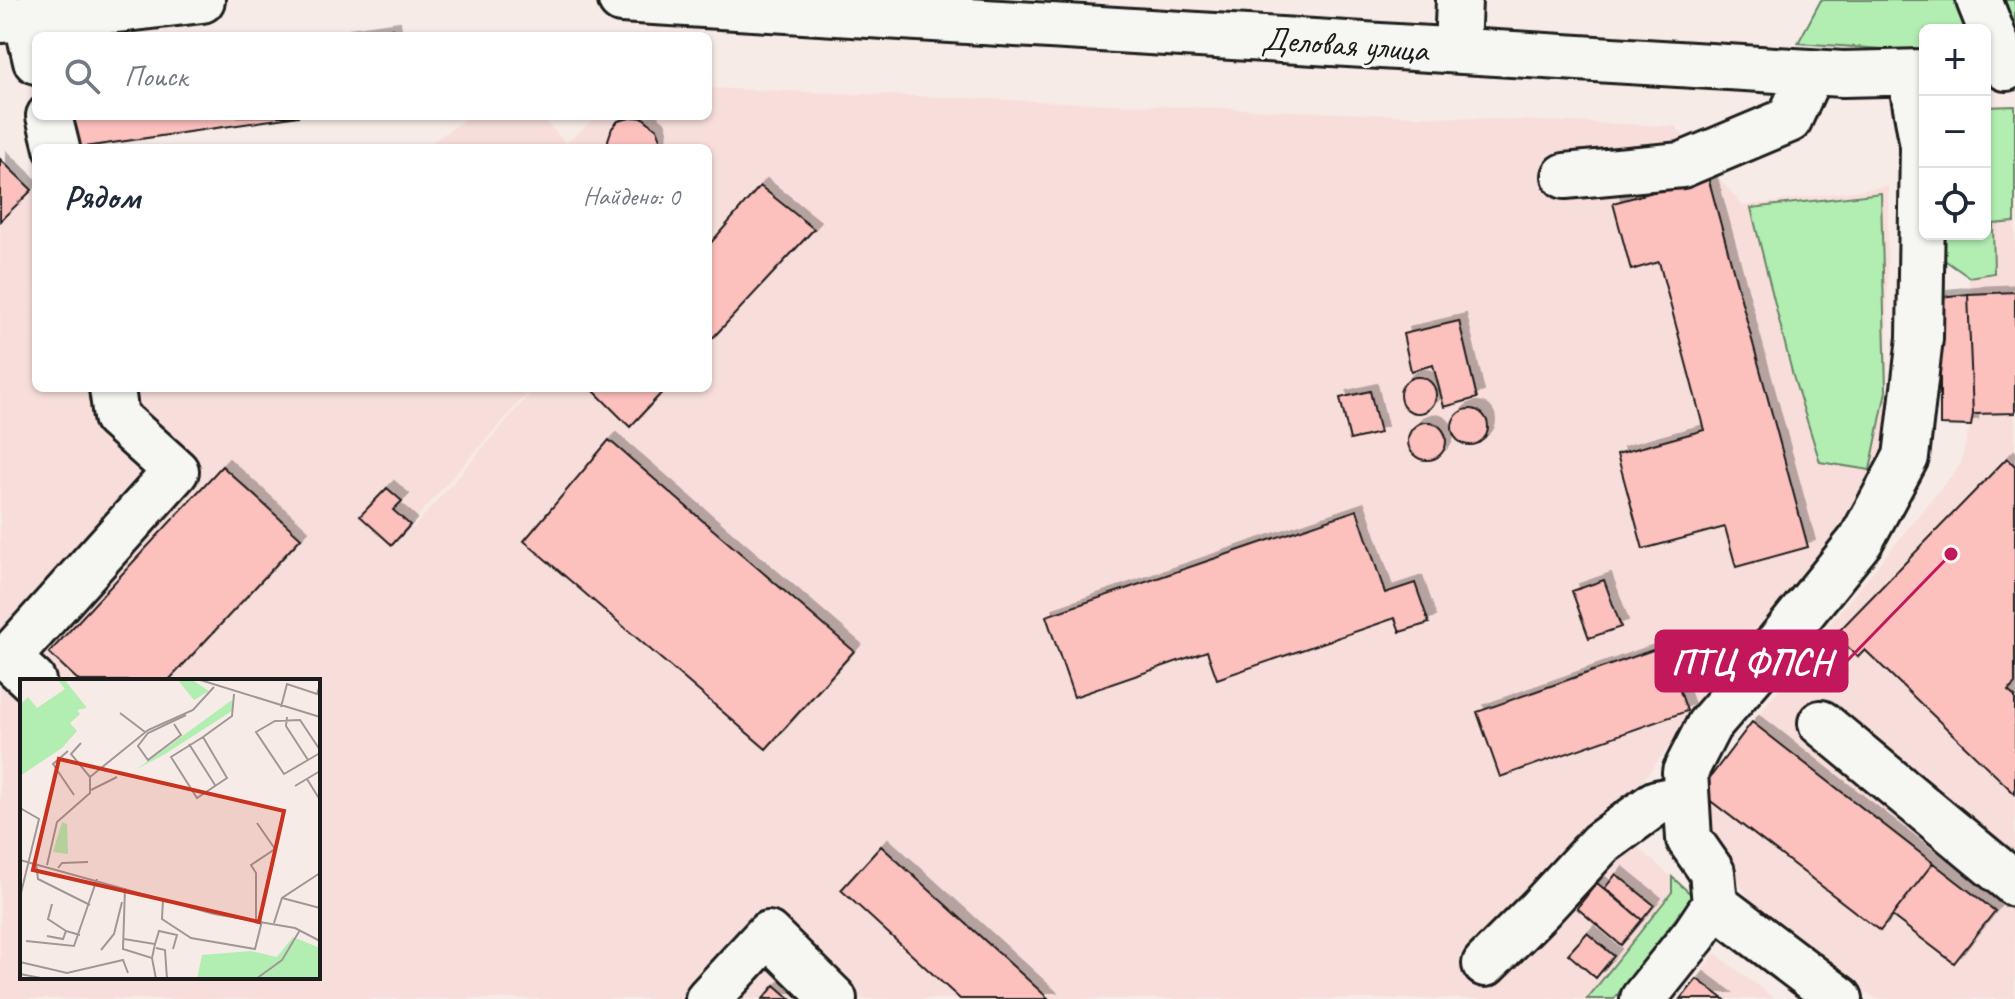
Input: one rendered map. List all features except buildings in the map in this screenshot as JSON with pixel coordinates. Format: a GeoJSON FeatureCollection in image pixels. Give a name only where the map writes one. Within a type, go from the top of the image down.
{"type":"FeatureCollection","features":[{"type":"Feature","properties":{"kind":"street"},"geometry":{"type":"LineString","coordinates":[[32,54],[13,19],[202,0]]}},
{"type":"Feature","properties":{"kind":"street","name":"Деловая улица"},"geometry":{"type":"LineString","coordinates":[[621,0],[1198,12],[1457,50],[1843,74],[1918,73]]}},
{"type":"Feature","properties":{"kind":"street"},"geometry":{"type":"LineString","coordinates":[[1457,50],[1459,0]]}},
{"type":"Feature","properties":{"kind":"street"},"geometry":{"type":"LineString","coordinates":[[1979,0],[2002,68]]}},
{"type":"Feature","properties":{"kind":"street"},"geometry":{"type":"LineString","coordinates":[[1565,176],[1682,165],[1789,120],[1811,72]]}},
{"type":"Feature","properties":{"kind":"street"},"geometry":{"type":"LineString","coordinates":[[1643,999],[1715,904],[1712,872],[1689,839],[1685,772],[1709,725],[1861,540],[1906,457],[1920,338],[1923,146],[1918,73]]}},
{"type":"Feature","properties":{"kind":"street"},"geometry":{"type":"LineString","coordinates":[[50,120],[56,144]]}},
{"type":"Feature","properties":{"kind":"street"},"geometry":{"type":"LineString","coordinates":[[31,679],[8,658],[176,471],[116,417],[113,392]]}},
{"type":"Feature","properties":{"kind":"street"},"geometry":{"type":"LineString","coordinates":[[1821,723],[2015,884]]}},
{"type":"Feature","properties":{"kind":"street"},"geometry":{"type":"LineString","coordinates":[[1485,964],[1600,844],[1656,803],[1686,797]]}},
{"type":"Feature","properties":{"kind":"street"},"geometry":{"type":"LineString","coordinates":[[1715,904],[1840,999]]}},
{"type":"Feature","properties":{"kind":"street"},"geometry":{"type":"LineString","coordinates":[[708,999],[768,934],[834,999]]}},
{"type":"Feature","properties":{"kind":"shaded area"},"geometry":{"type":"Polygon","coordinates":[[[712,88],[1675,126],[1743,206],[1888,186],[1887,462],[1610,823],[1672,877],[1672,892],[1587,999],[0,999],[0,159],[32,189],[32,392],[528,392],[410,525],[413,528],[532,392],[712,392],[712,144],[430,144],[464,120],[544,120],[566,143],[593,120],[712,120],[712,88]]]}},
{"type":"Feature","properties":{"kind":"shaded area"},"geometry":{"type":"Polygon","coordinates":[[[2015,222],[2015,999],[1876,999],[1762,919],[1716,847],[1699,792],[1814,643],[1960,465],[1973,414],[1969,277],[1994,272],[1993,223],[2015,222]]]}},
{"type":"Feature","properties":{"kind":"shaded area"},"geometry":{"type":"Polygon","coordinates":[[[1715,953],[1775,999],[1681,999],[1715,953]]]}},
{"type":"Feature","properties":{"kind":"green space"},"geometry":{"type":"Polygon","coordinates":[[[1821,0],[2015,0],[2015,32],[1991,31],[1991,24],[1919,24],[1919,52],[1798,43],[1821,0]]]}},
{"type":"Feature","properties":{"kind":"green space"},"geometry":{"type":"Polygon","coordinates":[[[2015,106],[2015,222],[1993,224],[1994,273],[1969,277],[1940,257],[1939,240],[1991,240],[1991,107],[2015,106]]]}},
{"type":"Feature","properties":{"kind":"green space"},"geometry":{"type":"Polygon","coordinates":[[[1881,193],[1886,391],[1870,470],[1820,462],[1793,376],[1751,208],[1881,193]]]}},
{"type":"Feature","properties":{"kind":"green space"},"geometry":{"type":"Polygon","coordinates":[[[1672,877],[1693,896],[1614,999],[1587,999],[1672,892],[1672,877]]]}},
{"type":"Feature","properties":{"kind":"place","name":"ПТЦ ФПСН"},"geometry":{"type":"Point","coordinates":[1951,554]}}]}
